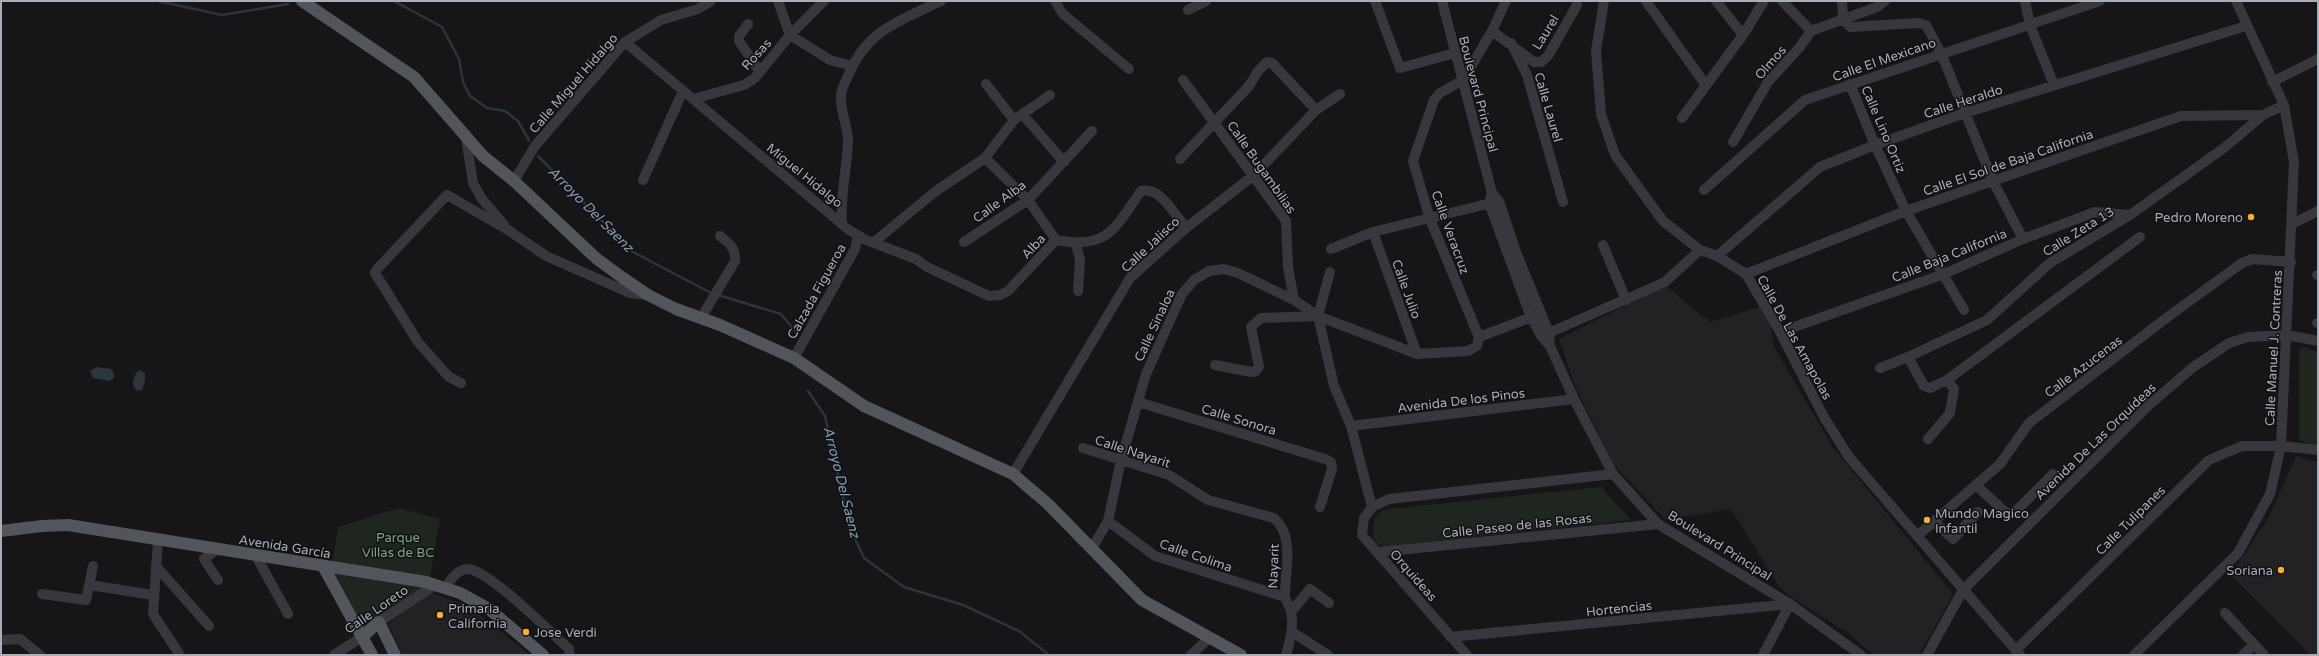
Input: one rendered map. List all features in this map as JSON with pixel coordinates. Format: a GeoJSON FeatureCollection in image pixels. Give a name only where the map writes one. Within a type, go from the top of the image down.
{"type":"FeatureCollection","features":[{"type":"Feature","properties":{"kind":"main road"},"geometry":{"type":"LineString","coordinates":[[302,1],[414,77],[483,156],[514,181],[597,259],[648,295],[794,358],[864,406],[1013,474],[1048,504],[1142,600],[1241,655]]}},
{"type":"Feature","properties":{"kind":"main road","name":"Avenida García"},"geometry":{"type":"LineString","coordinates":[[1,530],[68,525],[440,586],[474,600],[490,609],[542,655]]}},
{"type":"Feature","properties":{"kind":"main road"},"geometry":{"type":"LineString","coordinates":[[322,566],[372,655]]}},
{"type":"Feature","properties":{"kind":"main road"},"geometry":{"type":"LineString","coordinates":[[379,622],[396,655]]}},
{"type":"Feature","properties":{"kind":"main road","name":"Calle Loreto"},"geometry":{"type":"LineString","coordinates":[[362,636],[379,622]]}},
{"type":"Feature","properties":{"kind":"street","name":"Calle Miguel Hidalgo"},"geometry":{"type":"LineString","coordinates":[[514,181],[535,146],[625,42],[661,20],[698,9],[711,1]]}},
{"type":"Feature","properties":{"kind":"street"},"geometry":{"type":"LineString","coordinates":[[778,1],[790,35],[830,60],[852,66]]}},
{"type":"Feature","properties":{"kind":"street","name":"Rosas"},"geometry":{"type":"LineString","coordinates":[[693,100],[744,85],[760,72],[790,35],[824,1]]}},
{"type":"Feature","properties":{"kind":"street","name":"Calzada Figueroa"},"geometry":{"type":"LineString","coordinates":[[842,223],[841,198],[848,139],[842,114],[841,95],[852,66],[870,40],[884,28],[941,1]]}},
{"type":"Feature","properties":{"kind":"street"},"geometry":{"type":"LineString","coordinates":[[1055,1],[1063,14],[1128,69]]}},
{"type":"Feature","properties":{"kind":"street"},"geometry":{"type":"LineString","coordinates":[[1188,10],[1206,1]]}},
{"type":"Feature","properties":{"kind":"street"},"geometry":{"type":"LineString","coordinates":[[1375,1],[1400,68],[1455,53]]}},
{"type":"Feature","properties":{"kind":"street","name":"Boulevard Principal"},"geometry":{"type":"LineString","coordinates":[[1442,1],[1494,202],[1516,252],[1536,315],[1574,399],[1613,474],[1658,524],[1790,604],[1856,653]]}},
{"type":"Feature","properties":{"kind":"street"},"geometry":{"type":"LineString","coordinates":[[1463,80],[1492,31],[1506,1]]}},
{"type":"Feature","properties":{"kind":"street","name":"Calle De Las Amapolas"},"geometry":{"type":"LineString","coordinates":[[1604,1],[1596,51],[1601,114],[1615,155],[1663,221],[1700,250],[1718,256],[1746,274],[1780,332],[1825,419],[1849,457],[2018,653]]}},
{"type":"Feature","properties":{"kind":"street"},"geometry":{"type":"LineString","coordinates":[[1646,1],[1705,84]]}},
{"type":"Feature","properties":{"kind":"street"},"geometry":{"type":"LineString","coordinates":[[1716,1],[1743,36]]}},
{"type":"Feature","properties":{"kind":"street"},"geometry":{"type":"LineString","coordinates":[[1682,118],[1705,84],[1743,36],[1764,1]]}},
{"type":"Feature","properties":{"kind":"street"},"geometry":{"type":"LineString","coordinates":[[1782,1],[1811,30],[1878,7],[1885,1]]}},
{"type":"Feature","properties":{"kind":"street"},"geometry":{"type":"LineString","coordinates":[[1842,1],[1843,18],[1846,24],[1853,28],[1918,23],[1926,25],[1941,53],[1993,181],[2023,239]]}},
{"type":"Feature","properties":{"kind":"street"},"geometry":{"type":"LineString","coordinates":[[2025,1],[2030,25],[2054,85]]}},
{"type":"Feature","properties":{"kind":"street","name":"Calle El Mexicano"},"geometry":{"type":"LineString","coordinates":[[1704,190],[1805,100],[1941,53],[2100,1]]}},
{"type":"Feature","properties":{"kind":"street","name":"Calle Manuel J. Contreras"},"geometry":{"type":"LineString","coordinates":[[2134,655],[2238,553],[2270,494],[2281,446],[2294,162],[2284,105],[2246,26],[2236,1]]}},
{"type":"Feature","properties":{"kind":"street","name":"Laurel"},"geometry":{"type":"LineString","coordinates":[[1511,43],[1534,62],[1541,62],[1548,56],[1577,5]]}},
{"type":"Feature","properties":{"kind":"street"},"geometry":{"type":"LineString","coordinates":[[748,24],[739,36],[739,41],[760,72]]}},
{"type":"Feature","properties":{"kind":"street","name":"Calle Heraldo"},"geometry":{"type":"LineString","coordinates":[[1718,256],[1820,167],[1875,145],[1965,113],[2246,26]]}},
{"type":"Feature","properties":{"kind":"street","name":"Olmos"},"geometry":{"type":"LineString","coordinates":[[1733,142],[1768,82],[1799,48],[1811,30]]}},
{"type":"Feature","properties":{"kind":"street"},"geometry":{"type":"LineString","coordinates":[[1492,31],[1511,43]]}},
{"type":"Feature","properties":{"kind":"street","name":"Miguel Hidalgo"},"geometry":{"type":"LineString","coordinates":[[625,42],[858,236],[911,256],[927,267],[989,296]]}},
{"type":"Feature","properties":{"kind":"street","name":"Calle Laurel"},"geometry":{"type":"LineString","coordinates":[[1511,43],[1527,75],[1563,202]]}},
{"type":"Feature","properties":{"kind":"street"},"geometry":{"type":"LineString","coordinates":[[2272,82],[2318,59]]}},
{"type":"Feature","properties":{"kind":"street"},"geometry":{"type":"LineString","coordinates":[[1180,159],[1214,121],[1249,86],[1258,71],[1267,62],[1272,63],[1316,110]]}},
{"type":"Feature","properties":{"kind":"street","name":"Calle Bugambilias"},"geometry":{"type":"LineString","coordinates":[[1183,80],[1254,175],[1286,221],[1288,267],[1294,300]]}},
{"type":"Feature","properties":{"kind":"street","name":"Calle Veracruz"},"geometry":{"type":"LineString","coordinates":[[1463,80],[1440,93],[1434,100],[1413,160],[1430,219],[1479,337]]}},
{"type":"Feature","properties":{"kind":"street"},"geometry":{"type":"LineString","coordinates":[[986,84],[1064,162]]}},
{"type":"Feature","properties":{"kind":"street","name":"Calle Lino Ortiz"},"geometry":{"type":"LineString","coordinates":[[1850,84],[1875,145],[1906,211],[1964,310]]}},
{"type":"Feature","properties":{"kind":"street"},"geometry":{"type":"LineString","coordinates":[[643,180],[683,91]]}},
{"type":"Feature","properties":{"kind":"street","name":"Calle Jalisco"},"geometry":{"type":"LineString","coordinates":[[1013,474],[1130,278],[1186,228],[1254,175],[1316,110],[1340,94]]}},
{"type":"Feature","properties":{"kind":"street"},"geometry":{"type":"LineString","coordinates":[[874,242],[936,191],[986,158],[1018,117],[1050,95]]}},
{"type":"Feature","properties":{"kind":"street","name":"Calle El Sol de Baja California"},"geometry":{"type":"LineString","coordinates":[[1746,274],[1906,211],[2181,116],[2263,115],[2284,105]]}},
{"type":"Feature","properties":{"kind":"street","name":"Calle Zeta 13"},"geometry":{"type":"LineString","coordinates":[[1880,368],[1908,357],[1987,320],[2050,263],[2130,215],[2224,148],[2263,115]]}},
{"type":"Feature","properties":{"kind":"street","name":"Calle Alba"},"geometry":{"type":"LineString","coordinates":[[964,242],[1028,200],[1092,131]]}},
{"type":"Feature","properties":{"kind":"street"},"geometry":{"type":"LineString","coordinates":[[466,138],[473,183],[482,199],[508,230]]}},
{"type":"Feature","properties":{"kind":"street","name":"Alba"},"geometry":{"type":"LineString","coordinates":[[986,158],[1028,200],[1056,240],[1008,292],[1000,295],[989,296]]}},
{"type":"Feature","properties":{"kind":"street"},"geometry":{"type":"LineString","coordinates":[[1056,240],[1076,244],[1097,239],[1111,233],[1141,191],[1149,190],[1158,193],[1186,228]]}},
{"type":"Feature","properties":{"kind":"street"},"geometry":{"type":"LineString","coordinates":[[461,383],[449,377],[418,342],[375,273],[447,195],[508,230],[546,256],[630,293],[648,295]]}},
{"type":"Feature","properties":{"kind":"street"},"geometry":{"type":"LineString","coordinates":[[1331,249],[1373,232],[1494,202]]}},
{"type":"Feature","properties":{"kind":"street"},"geometry":{"type":"LineString","coordinates":[[2292,224],[2318,211]]}},
{"type":"Feature","properties":{"kind":"street","name":"Calle Baja California"},"geometry":{"type":"LineString","coordinates":[[1780,332],[1944,274],[2023,239],[2095,212],[2130,215]]}},
{"type":"Feature","properties":{"kind":"street","name":"Calle Julio"},"geometry":{"type":"LineString","coordinates":[[1373,232],[1417,354]]}},
{"type":"Feature","properties":{"kind":"street"},"geometry":{"type":"LineString","coordinates":[[701,318],[713,295],[735,261],[732,246],[720,236]]}},
{"type":"Feature","properties":{"kind":"street","name":"Calzada Figueroa"},"geometry":{"type":"LineString","coordinates":[[794,358],[855,249],[858,236]]}},
{"type":"Feature","properties":{"kind":"street"},"geometry":{"type":"LineString","coordinates":[[1908,357],[1924,386],[1930,388],[1947,380],[2140,237]]}},
{"type":"Feature","properties":{"kind":"street"},"geometry":{"type":"LineString","coordinates":[[1076,244],[1080,260],[1078,291]]}},
{"type":"Feature","properties":{"kind":"street"},"geometry":{"type":"LineString","coordinates":[[1603,245],[1626,300]]}},
{"type":"Feature","properties":{"kind":"street"},"geometry":{"type":"LineString","coordinates":[[1545,334],[1665,282],[1700,250]]}},
{"type":"Feature","properties":{"kind":"street","name":"Calle Azucenas"},"geometry":{"type":"LineString","coordinates":[[1917,536],[2000,464],[2029,423],[2169,316],[2242,263],[2252,258],[2290,262]]}},
{"type":"Feature","properties":{"kind":"street","name":"Calle Sinaloa"},"geometry":{"type":"LineString","coordinates":[[1092,548],[1108,522],[1121,460],[1146,374],[1182,294],[1194,280],[1209,271],[1224,269],[1238,273],[1294,300],[1318,316],[1417,354]]}},
{"type":"Feature","properties":{"kind":"street"},"geometry":{"type":"LineString","coordinates":[[1330,272],[1318,316],[1334,386],[1351,426],[1372,507],[1389,499],[1613,474]]}},
{"type":"Feature","properties":{"kind":"street"},"geometry":{"type":"LineString","coordinates":[[1417,354],[1468,351],[1478,346],[1479,337],[1536,315]]}},
{"type":"Feature","properties":{"kind":"street"},"geometry":{"type":"LineString","coordinates":[[1215,365],[1251,372],[1256,371],[1259,367],[1251,327],[1255,322],[1261,318],[1318,316]]}},
{"type":"Feature","properties":{"kind":"street","name":"Avenida De Las Orquídeas"},"geometry":{"type":"LineString","coordinates":[[1927,655],[1963,590],[2148,406],[2192,368],[2229,344],[2248,337],[2287,335],[2318,340]]}},
{"type":"Feature","properties":{"kind":"street"},"geometry":{"type":"LineString","coordinates":[[1928,439],[1950,413],[1954,390],[1947,380]]}},
{"type":"Feature","properties":{"kind":"street","name":"Avenida De los Pinos"},"geometry":{"type":"LineString","coordinates":[[1351,426],[1574,399]]}},
{"type":"Feature","properties":{"kind":"street","name":"Calle Sonora"},"geometry":{"type":"LineString","coordinates":[[1138,402],[1325,458],[1331,462],[1332,469],[1320,507]]}},
{"type":"Feature","properties":{"kind":"street","name":"Calle Tulipanes"},"geometry":{"type":"LineString","coordinates":[[2018,653],[2209,460],[2242,446],[2281,446],[2318,450]]}},
{"type":"Feature","properties":{"kind":"street","name":"Calle Nayarit"},"geometry":{"type":"LineString","coordinates":[[1083,448],[1169,475],[1208,500],[1274,518],[1282,525]]}},
{"type":"Feature","properties":{"kind":"street"},"geometry":{"type":"LineString","coordinates":[[1976,485],[2005,512],[2013,514],[2053,474]]}},
{"type":"Feature","properties":{"kind":"street","name":"Orquideas"},"geometry":{"type":"LineString","coordinates":[[1372,507],[1364,518],[1362,535],[1466,655]]}},
{"type":"Feature","properties":{"kind":"street"},"geometry":{"type":"LineString","coordinates":[[1934,522],[1952,539],[1978,512]]}},
{"type":"Feature","properties":{"kind":"street","name":"Calle Colima"},"geometry":{"type":"LineString","coordinates":[[1108,522],[1155,556],[1285,597]]}},
{"type":"Feature","properties":{"kind":"street","name":"Calle Paseo de las Rosas"},"geometry":{"type":"LineString","coordinates":[[1378,552],[1658,524]]}},
{"type":"Feature","properties":{"kind":"street","name":"Nayarit"},"geometry":{"type":"LineString","coordinates":[[1282,525],[1287,539],[1285,597],[1291,612],[1292,632],[1286,655]]}},
{"type":"Feature","properties":{"kind":"street"},"geometry":{"type":"LineString","coordinates":[[158,540],[153,595],[155,618],[180,655]]}},
{"type":"Feature","properties":{"kind":"street"},"geometry":{"type":"LineString","coordinates":[[217,549],[204,559],[218,580]]}},
{"type":"Feature","properties":{"kind":"street"},"geometry":{"type":"LineString","coordinates":[[256,556],[288,614]]}},
{"type":"Feature","properties":{"kind":"street"},"geometry":{"type":"LineString","coordinates":[[42,594],[83,601],[87,598],[93,566]]}},
{"type":"Feature","properties":{"kind":"street"},"geometry":{"type":"LineString","coordinates":[[156,566],[209,626]]}},
{"type":"Feature","properties":{"kind":"street","name":"Calle Loreto"},"geometry":{"type":"LineString","coordinates":[[379,622],[440,586],[458,572],[467,569],[477,573],[508,594],[569,649],[569,655]]}},
{"type":"Feature","properties":{"kind":"street"},"geometry":{"type":"LineString","coordinates":[[90,585],[153,595]]}},
{"type":"Feature","properties":{"kind":"street"},"geometry":{"type":"LineString","coordinates":[[1291,612],[1310,589],[1329,603]]}},
{"type":"Feature","properties":{"kind":"street"},"geometry":{"type":"LineString","coordinates":[[1763,655],[1790,604]]}},
{"type":"Feature","properties":{"kind":"street","name":"Hortencias"},"geometry":{"type":"LineString","coordinates":[[1450,637],[1790,604]]}},
{"type":"Feature","properties":{"kind":"street"},"geometry":{"type":"LineString","coordinates":[[2225,613],[2253,645],[2264,655]]}},
{"type":"Feature","properties":{"kind":"street"},"geometry":{"type":"LineString","coordinates":[[1292,632],[1328,655]]}},
{"type":"Feature","properties":{"kind":"street","name":"Calle Loreto"},"geometry":{"type":"LineString","coordinates":[[334,655],[362,636]]}},
{"type":"Feature","properties":{"kind":"street"},"geometry":{"type":"LineString","coordinates":[[1191,655],[1209,638]]}},
{"type":"Feature","properties":{"kind":"street"},"geometry":{"type":"LineString","coordinates":[[1,640],[20,639],[40,655]]}},
{"type":"Feature","properties":{"kind":"street"},"geometry":{"type":"LineString","coordinates":[[2243,655],[2253,645]]}},
{"type":"Feature","properties":{"kind":"shaded area"},"geometry":{"type":"Polygon","coordinates":[[[1667,287],[1710,322],[1762,306],[1771,328],[1774,347],[1832,446],[1953,594],[1919,655],[1873,655],[1848,633],[1794,599],[1780,588],[1731,509],[1666,520],[1614,465],[1575,386],[1559,339],[1646,295],[1667,287]]]}},
{"type":"Feature","properties":{"kind":"shaded area"},"geometry":{"type":"Polygon","coordinates":[[[97,367],[111,369],[114,373],[114,378],[109,381],[93,378],[90,371],[97,367]]]}},
{"type":"Feature","properties":{"kind":"shaded area"},"geometry":{"type":"Polygon","coordinates":[[[139,370],[145,373],[145,381],[142,390],[137,391],[133,380],[139,370]]]}},
{"type":"Feature","properties":{"kind":"shaded area","name":"Soriana"},"geometry":{"type":"Polygon","coordinates":[[[2296,456],[2318,462],[2318,655],[2310,655],[2231,575],[2269,517],[2296,456]]]}},
{"type":"Feature","properties":{"kind":"shaded area","name":"Primaria California"},"geometry":{"type":"Polygon","coordinates":[[[429,592],[469,606],[530,655],[403,655],[388,624],[429,592]]]}},
{"type":"Feature","properties":{"kind":"green space"},"geometry":{"type":"Polygon","coordinates":[[[2305,347],[2318,352],[2318,448],[2301,441],[2299,437],[2299,354],[2301,348],[2305,347]]]}},
{"type":"Feature","properties":{"kind":"green space"},"geometry":{"type":"Polygon","coordinates":[[[1601,487],[1631,520],[1387,546],[1379,545],[1373,539],[1374,519],[1382,511],[1388,509],[1601,487]]]}},
{"type":"Feature","properties":{"kind":"green space","name":"Parque Villas de BC"},"geometry":{"type":"Polygon","coordinates":[[[399,508],[440,519],[429,584],[358,637],[332,569],[338,527],[399,508]]]}},
{"type":"Feature","properties":{"kind":"waterway","name":"Arroyo Del Saenz"},"geometry":{"type":"LineString","coordinates":[[158,1],[222,15],[288,4]]}},
{"type":"Feature","properties":{"kind":"waterway","name":"Arroyo Del Saenz"},"geometry":{"type":"LineString","coordinates":[[394,1],[442,27],[459,59],[463,82],[470,96],[487,108],[505,111],[518,121],[529,140]]}},
{"type":"Feature","properties":{"kind":"waterway","name":"Arroyo Del Saenz"},"geometry":{"type":"LineString","coordinates":[[538,156],[633,252],[713,294]]}},
{"type":"Feature","properties":{"kind":"waterway","name":"Arroyo Del Saenz"},"geometry":{"type":"LineString","coordinates":[[718,295],[781,314],[796,332]]}},
{"type":"Feature","properties":{"kind":"waterway","name":"Arroyo Del Saenz"},"geometry":{"type":"LineString","coordinates":[[808,391],[825,416],[850,528],[864,558],[904,587],[963,605],[1019,631],[1049,655]]}},
{"type":"Feature","properties":{"kind":"place","name":"Pedro Moreno"},"geometry":{"type":"Point","coordinates":[2251,217]}},
{"type":"Feature","properties":{"kind":"place","name":"Mundo Magico Infantil"},"geometry":{"type":"Point","coordinates":[1927,520]}},
{"type":"Feature","properties":{"kind":"place","name":"Soriana"},"geometry":{"type":"Point","coordinates":[2281,570]}},
{"type":"Feature","properties":{"kind":"place","name":"Primaria California"},"geometry":{"type":"Point","coordinates":[440,615]}},
{"type":"Feature","properties":{"kind":"place","name":"Jose Verdi"},"geometry":{"type":"Point","coordinates":[526,632]}}]}
